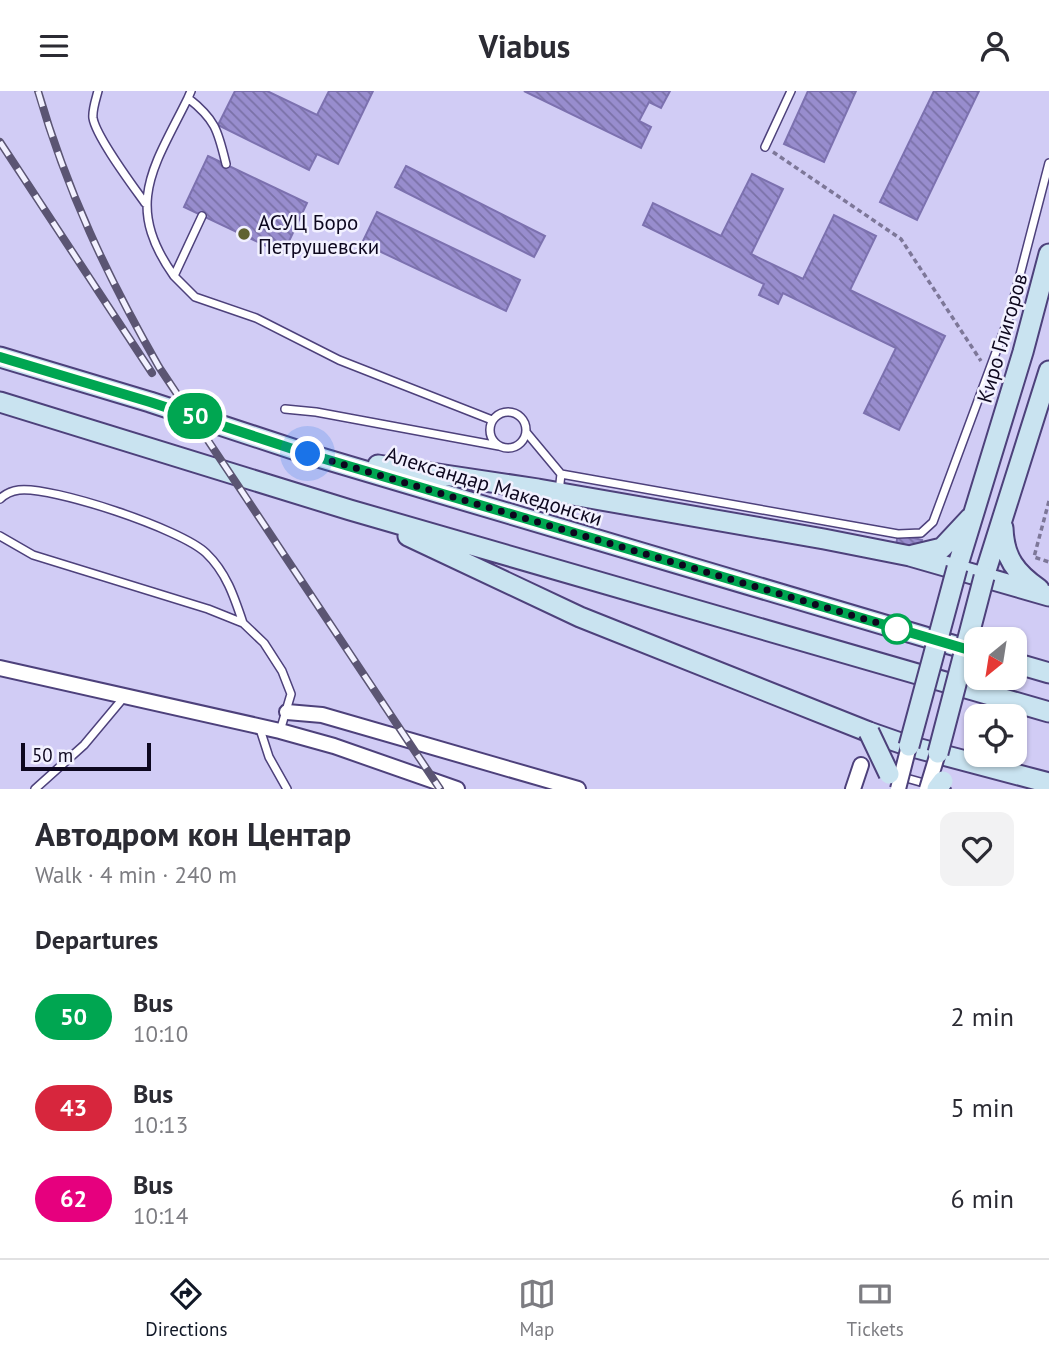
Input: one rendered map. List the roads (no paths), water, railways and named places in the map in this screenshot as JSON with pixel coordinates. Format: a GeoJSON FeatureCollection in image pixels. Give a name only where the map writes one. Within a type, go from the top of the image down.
{"type":"FeatureCollection","features":[{"type":"Feature","properties":{"kind":"street","name":"Киро Глигоров"},"geometry":{"type":"LineString","coordinates":[[909,746],[957,568],[1049,254]]}},
{"type":"Feature","properties":{"kind":"street","name":"Александар Македонски"},"geometry":{"type":"LineString","coordinates":[[0,357],[150,402],[308,454],[964,648]]}},
{"type":"Feature","properties":{"kind":"street"},"geometry":{"type":"LineString","coordinates":[[927,789],[985,577],[1049,371]]}},
{"type":"Feature","properties":{"kind":"street"},"geometry":{"type":"LineString","coordinates":[[0,402],[350,510],[1049,712]]}},
{"type":"Feature","properties":{"kind":"street"},"geometry":{"type":"LineString","coordinates":[[308,454],[560,483],[752,527],[910,556],[1049,595]]}},
{"type":"Feature","properties":{"kind":"street"},"geometry":{"type":"LineString","coordinates":[[350,510],[580,617],[719,674],[909,746],[964,760]]}},
{"type":"Feature","properties":{"kind":"street"},"geometry":{"type":"LineString","coordinates":[[910,556],[942,548],[974,515]]}},
{"type":"Feature","properties":{"kind":"street"},"geometry":{"type":"LineString","coordinates":[[1003,520],[1003,540],[1011,564],[1027,580],[1049,595]]}},
{"type":"Feature","properties":{"kind":"street"},"geometry":{"type":"LineString","coordinates":[[1027,667],[1049,673]]}},
{"type":"Feature","properties":{"kind":"street"},"geometry":{"type":"LineString","coordinates":[[0,668],[280,731],[457,789]]}},
{"type":"Feature","properties":{"kind":"street"},"geometry":{"type":"LineString","coordinates":[[287,712],[333,718],[578,789]]}},
{"type":"Feature","properties":{"kind":"street"},"geometry":{"type":"LineString","coordinates":[[869,732],[889,774],[891,789]]}},
{"type":"Feature","properties":{"kind":"street"},"geometry":{"type":"LineString","coordinates":[[898,789],[909,746]]}},
{"type":"Feature","properties":{"kind":"street"},"geometry":{"type":"LineString","coordinates":[[853,789],[861,765]]}},
{"type":"Feature","properties":{"kind":"street"},"geometry":{"type":"LineString","coordinates":[[937,789],[956,771],[976,767]]}},
{"type":"Feature","properties":{"kind":"street"},"geometry":{"type":"LineString","coordinates":[[993,767],[1049,783]]}},
{"type":"Feature","properties":{"kind":"lane"},"geometry":{"type":"LineString","coordinates":[[98,91],[93,118],[97,127],[118,165],[145,204],[160,252],[174,276],[195,297],[256,318],[339,360],[492,420]]}},
{"type":"Feature","properties":{"kind":"lane"},"geometry":{"type":"LineString","coordinates":[[765,147],[792,91]]}},
{"type":"Feature","properties":{"kind":"lane"},"geometry":{"type":"LineString","coordinates":[[145,204],[150,177],[190,95],[218,130],[226,164]]}},
{"type":"Feature","properties":{"kind":"lane"},"geometry":{"type":"LineString","coordinates":[[492,420],[503,412],[516,413],[523,420],[526,432],[560,483],[898,534],[921,533],[933,522],[1009,317],[1049,163]]}},
{"type":"Feature","properties":{"kind":"lane"},"geometry":{"type":"LineString","coordinates":[[174,276],[202,216]]}},
{"type":"Feature","properties":{"kind":"lane"},"geometry":{"type":"LineString","coordinates":[[285,409],[343,416],[505,448],[518,445],[526,432]]}},
{"type":"Feature","properties":{"kind":"lane"},"geometry":{"type":"LineString","coordinates":[[492,420],[491,436],[499,446]]}},
{"type":"Feature","properties":{"kind":"lane"},"geometry":{"type":"LineString","coordinates":[[0,499],[4,495],[21,490],[103,506],[153,525],[203,550],[223,572],[243,623]]}},
{"type":"Feature","properties":{"kind":"lane"},"geometry":{"type":"LineString","coordinates":[[0,536],[33,555],[208,609],[243,623],[264,643],[282,671],[291,694],[280,731]]}},
{"type":"Feature","properties":{"kind":"lane"},"geometry":{"type":"LineString","coordinates":[[35,789],[84,745],[126,696]]}},
{"type":"Feature","properties":{"kind":"lane"},"geometry":{"type":"LineString","coordinates":[[258,726],[287,789]]}},
{"type":"Feature","properties":{"kind":"lane"},"geometry":{"type":"LineString","coordinates":[[861,765],[945,789]]}},
{"type":"Feature","properties":{"kind":"railway"},"geometry":{"type":"LineString","coordinates":[[38,91],[75,198],[122,300],[159,367],[440,789]]}},
{"type":"Feature","properties":{"kind":"railway"},"geometry":{"type":"LineString","coordinates":[[0,142],[152,373]]}},
{"type":"Feature","properties":{"kind":"place","name":"АСУЦ Боро Петрушевски"},"geometry":{"type":"Point","coordinates":[244,234]}}]}
